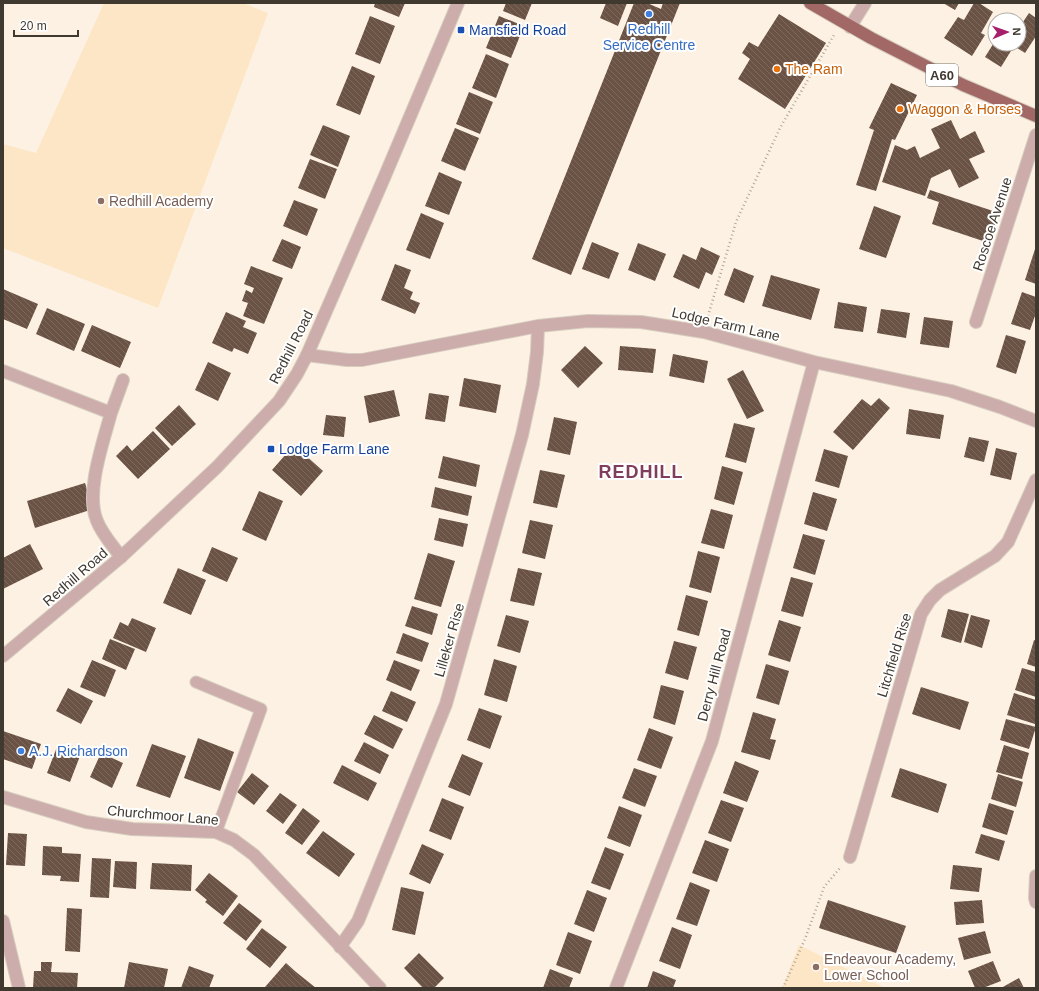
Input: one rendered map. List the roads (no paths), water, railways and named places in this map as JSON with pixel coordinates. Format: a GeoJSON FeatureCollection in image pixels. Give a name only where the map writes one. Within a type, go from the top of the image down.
{"type":"FeatureCollection","features":[{"type":"Feature","properties":{"kind":"highway","name":"A60"},"geometry":{"type":"LineString","coordinates":[[810,3],[846,25],[963,85],[1036,116]]}},
{"type":"Feature","properties":{"kind":"street","name":"Redhill Road"},"geometry":{"type":"LineString","coordinates":[[3,656],[121,557],[217,467],[279,402],[307,355],[458,3]]}},
{"type":"Feature","properties":{"kind":"street"},"geometry":{"type":"LineString","coordinates":[[846,25],[865,3]]}},
{"type":"Feature","properties":{"kind":"street","name":"Roscoe Avenue"},"geometry":{"type":"LineString","coordinates":[[976,322],[1036,135]]}},
{"type":"Feature","properties":{"kind":"street","name":"Lodge Farm Lane"},"geometry":{"type":"LineString","coordinates":[[307,355],[347,360],[362,360],[538,326],[588,321],[641,322],[704,332],[814,362],[951,391],[1000,407],[1036,421]]}},
{"type":"Feature","properties":{"kind":"street","name":"Lilleker Rise"},"geometry":{"type":"LineString","coordinates":[[340,947],[358,921],[446,704],[522,435],[533,384],[537,352],[538,326]]}},
{"type":"Feature","properties":{"kind":"street","name":"Derry Hill Road"},"geometry":{"type":"LineString","coordinates":[[616,988],[712,741],[814,362]]}},
{"type":"Feature","properties":{"kind":"street"},"geometry":{"type":"LineString","coordinates":[[3,372],[110,413]]}},
{"type":"Feature","properties":{"kind":"street"},"geometry":{"type":"LineString","coordinates":[[121,557],[98,522],[94,509],[93,494],[110,413],[123,380]]}},
{"type":"Feature","properties":{"kind":"street","name":"Litchfield Rise"},"geometry":{"type":"LineString","coordinates":[[850,857],[922,614],[930,600],[940,590],[995,556],[1008,542],[1036,480]]}},
{"type":"Feature","properties":{"kind":"street","name":"Churchmoor Lane"},"geometry":{"type":"LineString","coordinates":[[3,797],[86,822],[132,829],[216,832],[234,840],[254,855],[380,988]]}},
{"type":"Feature","properties":{"kind":"street"},"geometry":{"type":"LineString","coordinates":[[1036,876],[1036,902]]}},
{"type":"Feature","properties":{"kind":"street"},"geometry":{"type":"LineString","coordinates":[[3,921],[19,988]]}},
{"type":"Feature","properties":{"kind":"lane"},"geometry":{"type":"LineString","coordinates":[[196,682],[261,709],[216,832]]}},
{"type":"Feature","properties":{"kind":"place","name":"Redhill Service Centre"},"geometry":{"type":"Point","coordinates":[649,14]}},
{"type":"Feature","properties":{"kind":"place","name":"Mansfield Road"},"geometry":{"type":"Point","coordinates":[461,30]}},
{"type":"Feature","properties":{"kind":"place","name":"The Ram"},"geometry":{"type":"Point","coordinates":[777,69]}},
{"type":"Feature","properties":{"kind":"place","name":"Waggon & Horses"},"geometry":{"type":"Point","coordinates":[900,109]}},
{"type":"Feature","properties":{"kind":"place","name":"Redhill Academy"},"geometry":{"type":"Point","coordinates":[101,201]}},
{"type":"Feature","properties":{"kind":"place","name":"Lodge Farm Lane"},"geometry":{"type":"Point","coordinates":[271,449]}},
{"type":"Feature","properties":{"kind":"place","name":"A.J. Richardson"},"geometry":{"type":"Point","coordinates":[21,751]}},
{"type":"Feature","properties":{"kind":"place","name":"Endeavour Academy, Lower School"},"geometry":{"type":"Point","coordinates":[816,967]}},
{"type":"Feature","properties":{"kind":"district","name":"REDHILL"},"geometry":{"type":"Point","coordinates":[641,472]}}]}
